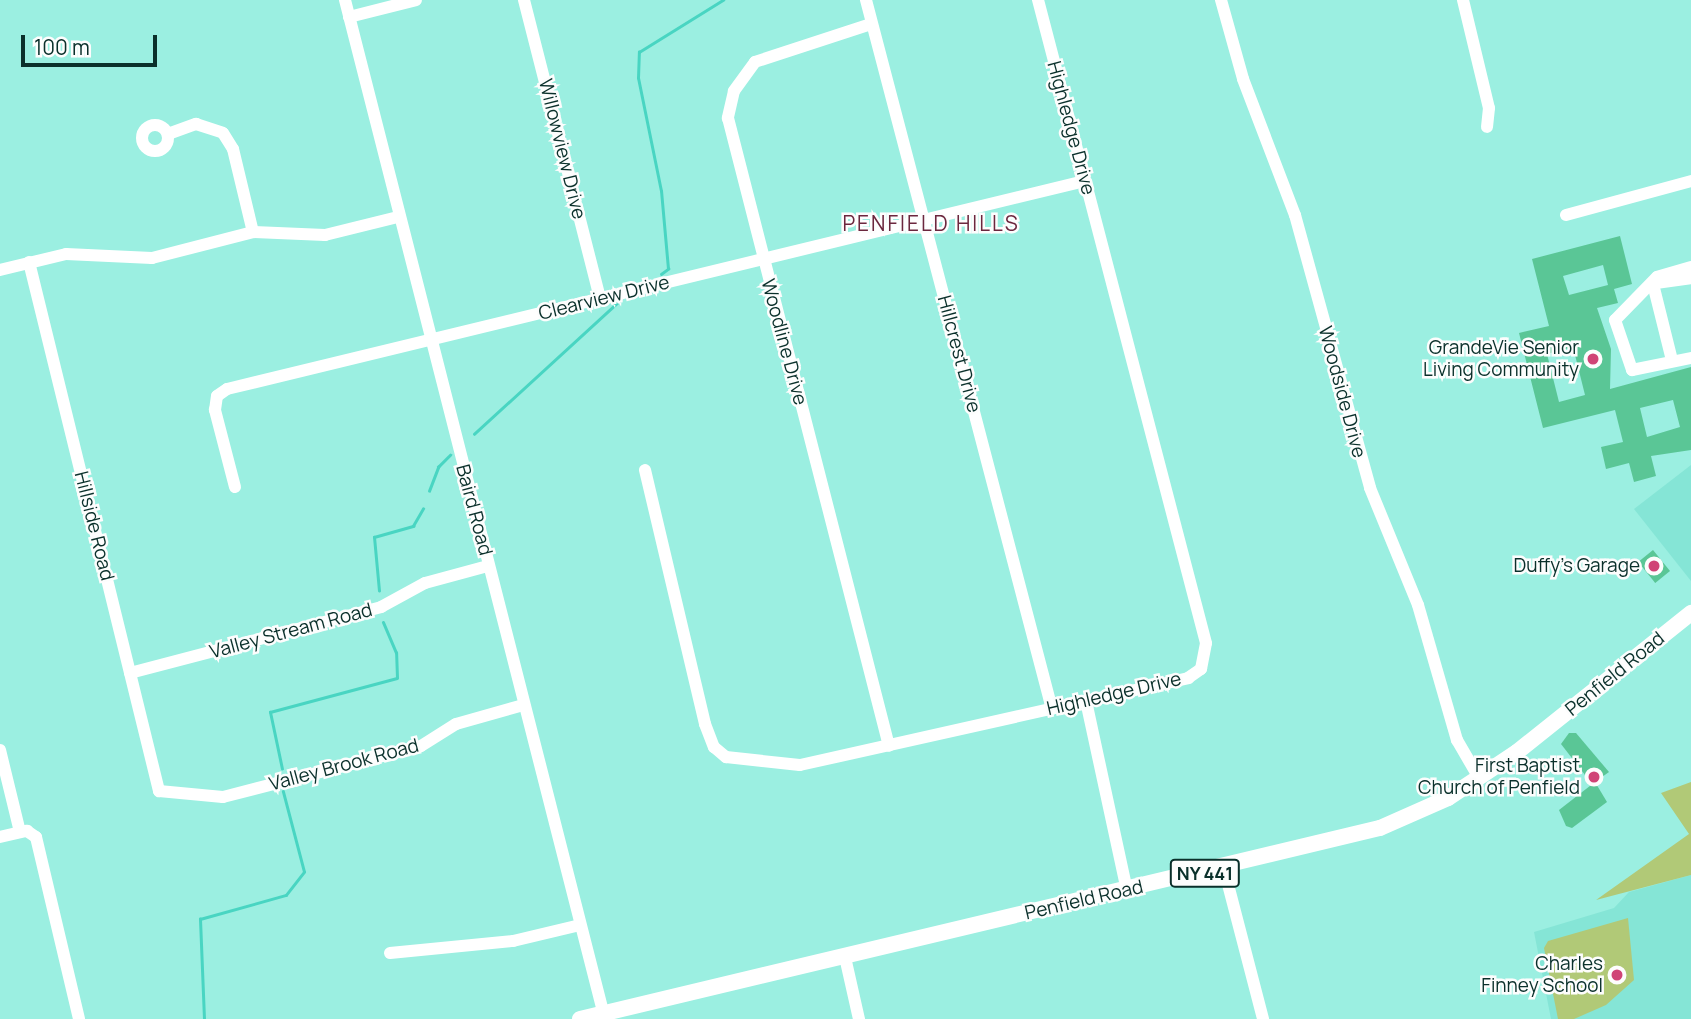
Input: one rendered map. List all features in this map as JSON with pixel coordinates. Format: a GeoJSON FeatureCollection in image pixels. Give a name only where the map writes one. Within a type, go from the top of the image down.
{"type":"FeatureCollection","features":[{"type":"Feature","properties":{"kind":"main road","name":"Penfield Road"},"geometry":{"type":"LineString","coordinates":[[580,1019],[604,1016],[1224,869],[1380,828],[1479,778],[1691,613]]}},
{"type":"Feature","properties":{"kind":"street","name":"Baird Road"},"geometry":{"type":"LineString","coordinates":[[345,0],[604,1016]]}},
{"type":"Feature","properties":{"kind":"street"},"geometry":{"type":"LineString","coordinates":[[349,17],[416,0]]}},
{"type":"Feature","properties":{"kind":"street","name":"Willowview Drive"},"geometry":{"type":"LineString","coordinates":[[524,0],[600,299]]}},
{"type":"Feature","properties":{"kind":"street","name":"Hillcrest Drive"},"geometry":{"type":"LineString","coordinates":[[866,0],[1052,709]]}},
{"type":"Feature","properties":{"kind":"street","name":"Highledge Drive"},"geometry":{"type":"LineString","coordinates":[[645,470],[705,724],[717,752],[733,759],[800,765],[1188,678],[1201,669],[1207,654],[1038,0]]}},
{"type":"Feature","properties":{"kind":"street","name":"Woodside Drive"},"geometry":{"type":"LineString","coordinates":[[1221,0],[1243,79],[1295,215],[1366,479],[1418,605],[1457,740],[1479,778]]}},
{"type":"Feature","properties":{"kind":"street"},"geometry":{"type":"LineString","coordinates":[[1463,0],[1489,108],[1487,127]]}},
{"type":"Feature","properties":{"kind":"street","name":"Woodline Drive"},"geometry":{"type":"LineString","coordinates":[[871,24],[763,57],[734,91],[729,133],[889,746]]}},
{"type":"Feature","properties":{"kind":"street"},"geometry":{"type":"LineString","coordinates":[[168,134],[197,124],[223,133],[233,149],[253,232]]}},
{"type":"Feature","properties":{"kind":"street","name":"Clearview Drive"},"geometry":{"type":"LineString","coordinates":[[236,487],[215,410],[221,393],[1085,181]]}},
{"type":"Feature","properties":{"kind":"street"},"geometry":{"type":"LineString","coordinates":[[1566,215],[1691,181]]}},
{"type":"Feature","properties":{"kind":"street"},"geometry":{"type":"LineString","coordinates":[[0,270],[80,253],[152,258],[253,232],[325,234],[398,216]]}},
{"type":"Feature","properties":{"kind":"street","name":"Hillside Road"},"geometry":{"type":"LineString","coordinates":[[29,262],[159,790]]}},
{"type":"Feature","properties":{"kind":"street"},"geometry":{"type":"LineString","coordinates":[[1691,267],[1660,275],[1633,300],[1615,323],[1627,367],[1691,358]]}},
{"type":"Feature","properties":{"kind":"street"},"geometry":{"type":"LineString","coordinates":[[1654,283],[1691,278]]}},
{"type":"Feature","properties":{"kind":"street"},"geometry":{"type":"LineString","coordinates":[[1654,283],[1672,360]]}},
{"type":"Feature","properties":{"kind":"street","name":"Valley Stream Road"},"geometry":{"type":"LineString","coordinates":[[130,673],[381,607],[425,583],[488,566]]}},
{"type":"Feature","properties":{"kind":"street"},"geometry":{"type":"LineString","coordinates":[[1086,701],[1127,890]]}},
{"type":"Feature","properties":{"kind":"street","name":"Valley Brook Road"},"geometry":{"type":"LineString","coordinates":[[159,790],[223,797],[421,746],[456,724],[523,705]]}},
{"type":"Feature","properties":{"kind":"street"},"geometry":{"type":"LineString","coordinates":[[0,750],[20,832]]}},
{"type":"Feature","properties":{"kind":"street"},"geometry":{"type":"LineString","coordinates":[[0,837],[31,832],[37,843],[79,1019]]}},
{"type":"Feature","properties":{"kind":"street"},"geometry":{"type":"LineString","coordinates":[[1224,869],[1263,1019]]}},
{"type":"Feature","properties":{"kind":"street"},"geometry":{"type":"LineString","coordinates":[[390,953],[513,941],[580,925]]}},
{"type":"Feature","properties":{"kind":"street"},"geometry":{"type":"LineString","coordinates":[[845,957],[859,1019]]}},
{"type":"Feature","properties":{"kind":"shaded area"},"geometry":{"type":"Polygon","coordinates":[[[1691,465],[1691,581],[1634,509],[1691,465]]]}},
{"type":"Feature","properties":{"kind":"shaded area"},"geometry":{"type":"Polygon","coordinates":[[[1691,782],[1691,875],[1596,900],[1689,834],[1661,793],[1691,782]]]}},
{"type":"Feature","properties":{"kind":"shaded area","name":"Charles Finney School"},"geometry":{"type":"Polygon","coordinates":[[[1691,875],[1691,1019],[1551,1019],[1534,932],[1614,908],[1629,892],[1691,875]]]}},
{"type":"Feature","properties":{"kind":"shaded area"},"geometry":{"type":"Polygon","coordinates":[[[1628,918],[1634,980],[1606,1005],[1574,1019],[1558,1019],[1544,948],[1548,941],[1628,918]]]}},
{"type":"Feature","properties":{"kind":"building","name":"GrandeVie Senior Living Community"},"geometry":{"type":"Polygon","coordinates":[[[1620,236],[1632,284],[1614,289],[1618,303],[1597,308],[1611,349],[1610,389],[1691,367],[1691,450],[1651,456],[1656,476],[1634,482],[1629,463],[1606,469],[1601,447],[1623,442],[1615,410],[1543,428],[1519,333],[1549,326],[1532,259],[1620,236]],[[1603,265],[1563,276],[1569,295],[1608,285],[1603,265]],[[1573,347],[1547,354],[1559,402],[1585,395],[1573,347]],[[1673,400],[1640,408],[1647,437],[1680,427],[1673,400]]]}},
{"type":"Feature","properties":{"kind":"building","name":"Duffy's Garage"},"geometry":{"type":"Polygon","coordinates":[[[1653,550],[1670,571],[1655,583],[1638,562],[1653,550]]]}},
{"type":"Feature","properties":{"kind":"building"},"geometry":{"type":"Polygon","coordinates":[[[1569,733],[1576,733],[1609,772],[1592,784],[1561,744],[1569,733]]]}},
{"type":"Feature","properties":{"kind":"building"},"geometry":{"type":"Polygon","coordinates":[[[1595,782],[1607,802],[1572,828],[1566,826],[1559,810],[1595,782]]]}},
{"type":"Feature","properties":{"kind":"waterway"},"geometry":{"type":"LineString","coordinates":[[661,274],[668,269],[661,191],[638,78],[639,52],[723,0]]}},
{"type":"Feature","properties":{"kind":"waterway"},"geometry":{"type":"LineString","coordinates":[[474,434],[620,300]]}},
{"type":"Feature","properties":{"kind":"waterway"},"geometry":{"type":"LineString","coordinates":[[429,491],[438,467],[450,455]]}},
{"type":"Feature","properties":{"kind":"waterway"},"geometry":{"type":"LineString","coordinates":[[379,591],[374,537],[413,526],[423,509]]}},
{"type":"Feature","properties":{"kind":"waterway"},"geometry":{"type":"LineString","coordinates":[[282,769],[270,712],[397,678],[396,653],[383,623]]}},
{"type":"Feature","properties":{"kind":"waterway"},"geometry":{"type":"LineString","coordinates":[[204,1019],[200,919],[286,895],[304,872],[283,792]]}},
{"type":"Feature","properties":{"kind":"place","name":"GrandeVie Senior Living Community"},"geometry":{"type":"Point","coordinates":[1593,359]}},
{"type":"Feature","properties":{"kind":"place","name":"Duffy's Garage"},"geometry":{"type":"Point","coordinates":[1654,566]}},
{"type":"Feature","properties":{"kind":"place","name":"First Baptist Church of Penfield"},"geometry":{"type":"Point","coordinates":[1594,777]}},
{"type":"Feature","properties":{"kind":"place","name":"Charles Finney School"},"geometry":{"type":"Point","coordinates":[1617,975]}},
{"type":"Feature","properties":{"kind":"district","name":"PENFIELD HILLS"},"geometry":{"type":"Point","coordinates":[931,223]}}]}
